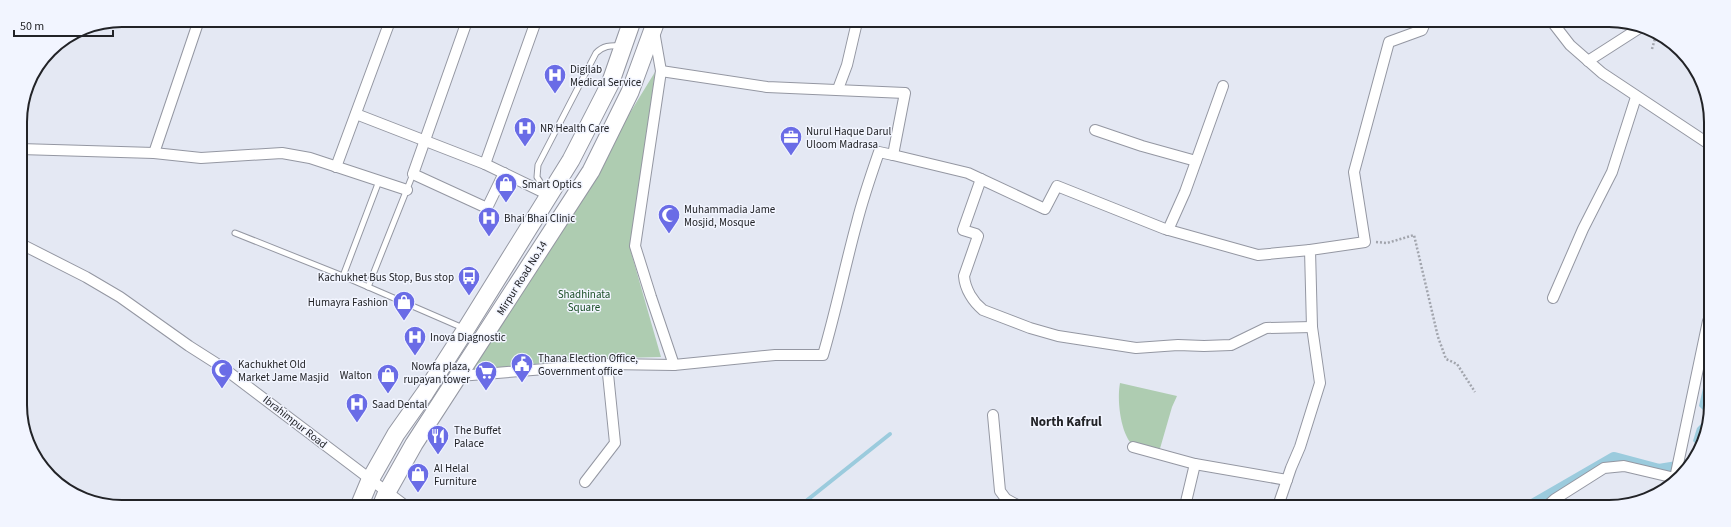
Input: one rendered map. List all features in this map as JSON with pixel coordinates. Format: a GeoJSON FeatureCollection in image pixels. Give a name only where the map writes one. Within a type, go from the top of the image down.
{"type":"FeatureCollection","features":[{"type":"Feature","properties":{"kind":"main road","name":"Mirpur Road No.14"},"geometry":{"type":"LineString","coordinates":[[362,500],[370,480],[396,434],[466,329],[571,160],[610,84],[630,27]]}},
{"type":"Feature","properties":{"kind":"main road","name":"Mirpur Road No.14"},"geometry":{"type":"LineString","coordinates":[[384,498],[414,444],[591,171],[630,92],[654,27]]}},
{"type":"Feature","properties":{"kind":"street"},"geometry":{"type":"LineString","coordinates":[[154,153],[197,27]]}},
{"type":"Feature","properties":{"kind":"street"},"geometry":{"type":"LineString","coordinates":[[336,167],[388,27]]}},
{"type":"Feature","properties":{"kind":"street"},"geometry":{"type":"LineString","coordinates":[[465,27],[413,174],[487,208],[504,173]]}},
{"type":"Feature","properties":{"kind":"street"},"geometry":{"type":"LineString","coordinates":[[485,164],[534,27]]}},
{"type":"Feature","properties":{"kind":"street"},"geometry":{"type":"LineString","coordinates":[[655,27],[661,71],[635,246],[650,298],[674,365]]}},
{"type":"Feature","properties":{"kind":"street"},"geometry":{"type":"LineString","coordinates":[[838,89],[847,65],[856,27]]}},
{"type":"Feature","properties":{"kind":"street"},"geometry":{"type":"LineString","coordinates":[[459,376],[607,364],[674,365],[775,355],[823,355],[841,290],[857,220],[879,152],[968,173],[1045,209],[1058,186],[1168,230],[1258,255],[1310,250],[1365,242],[1354,172],[1389,42],[1422,30],[1423,27]]}},
{"type":"Feature","properties":{"kind":"street"},"geometry":{"type":"LineString","coordinates":[[1556,27],[1570,45],[1602,73],[1704,141]]}},
{"type":"Feature","properties":{"kind":"street"},"geometry":{"type":"LineString","coordinates":[[1588,61],[1636,31]]}},
{"type":"Feature","properties":{"kind":"street"},"geometry":{"type":"LineString","coordinates":[[661,71],[767,87],[905,93],[893,155]]}},
{"type":"Feature","properties":{"kind":"street"},"geometry":{"type":"LineString","coordinates":[[1168,230],[1185,192],[1223,86]]}},
{"type":"Feature","properties":{"kind":"street"},"geometry":{"type":"LineString","coordinates":[[1553,298],[1583,229],[1612,172],[1636,97]]}},
{"type":"Feature","properties":{"kind":"street"},"geometry":{"type":"LineString","coordinates":[[356,114],[485,164],[549,195]]}},
{"type":"Feature","properties":{"kind":"street"},"geometry":{"type":"LineString","coordinates":[[1095,130],[1142,146],[1196,160]]}},
{"type":"Feature","properties":{"kind":"street"},"geometry":{"type":"LineString","coordinates":[[27,149],[154,153],[201,158],[282,153],[310,158],[407,190]]}},
{"type":"Feature","properties":{"kind":"street"},"geometry":{"type":"LineString","coordinates":[[981,179],[963,230],[978,236],[964,276],[965,283],[977,305],[983,310],[1030,328],[1058,336],[1136,348],[1178,345],[1231,345],[1266,328],[1312,327]]}},
{"type":"Feature","properties":{"kind":"street","name":"Ibrahimpur Road"},"geometry":{"type":"LineString","coordinates":[[27,247],[86,277],[120,297],[189,346],[222,367],[370,480],[384,498]]}},
{"type":"Feature","properties":{"kind":"street"},"geometry":{"type":"LineString","coordinates":[[1280,500],[1300,447],[1320,383],[1312,327],[1310,250]]}},
{"type":"Feature","properties":{"kind":"street"},"geometry":{"type":"LineString","coordinates":[[1677,471],[1704,340]]}},
{"type":"Feature","properties":{"kind":"street"},"geometry":{"type":"LineString","coordinates":[[585,482],[615,443],[607,364]]}},
{"type":"Feature","properties":{"kind":"street"},"geometry":{"type":"LineString","coordinates":[[993,415],[1000,491],[1008,500]]}},
{"type":"Feature","properties":{"kind":"street"},"geometry":{"type":"LineString","coordinates":[[1133,447],[1195,464],[1287,480]]}},
{"type":"Feature","properties":{"kind":"street"},"geometry":{"type":"LineString","coordinates":[[1186,500],[1195,464]]}},
{"type":"Feature","properties":{"kind":"street"},"geometry":{"type":"LineString","coordinates":[[1554,500],[1604,468],[1624,466],[1669,478]]}},
{"type":"Feature","properties":{"kind":"lane"},"geometry":{"type":"LineString","coordinates":[[549,195],[537,177],[538,164],[596,53],[602,47],[611,45],[624,46]]}},
{"type":"Feature","properties":{"kind":"lane"},"geometry":{"type":"LineString","coordinates":[[368,287],[413,174]]}},
{"type":"Feature","properties":{"kind":"lane"},"geometry":{"type":"LineString","coordinates":[[343,276],[379,181]]}},
{"type":"Feature","properties":{"kind":"lane"},"geometry":{"type":"LineString","coordinates":[[235,232],[343,276],[466,329]]}},
{"type":"Feature","properties":{"kind":"path"},"geometry":{"type":"LineString","coordinates":[[1652,49],[1655,39]]}},
{"type":"Feature","properties":{"kind":"path"},"geometry":{"type":"LineString","coordinates":[[1365,242],[1387,242],[1414,235],[1438,337],[1446,359],[1457,364],[1475,392]]}},
{"type":"Feature","properties":{"kind":"green space","name":"Shadhinata Square"},"geometry":{"type":"Polygon","coordinates":[[[655,72],[631,252],[661,357],[577,359],[467,372],[566,217],[655,72]]]}},
{"type":"Feature","properties":{"kind":"green space"},"geometry":{"type":"Polygon","coordinates":[[[1120,383],[1177,396],[1172,407],[1159,452],[1143,449],[1130,442],[1124,429],[1120,413],[1120,383]]]}},
{"type":"Feature","properties":{"kind":"water"},"geometry":{"type":"Polygon","coordinates":[[[1704,388],[1704,411],[1699,406],[1704,388]]]}},
{"type":"Feature","properties":{"kind":"water"},"geometry":{"type":"Polygon","coordinates":[[[1702,423],[1696,444],[1693,441],[1697,428],[1702,423]]]}},
{"type":"Feature","properties":{"kind":"waterway"},"geometry":{"type":"LineString","coordinates":[[807,500],[890,434]]}},
{"type":"Feature","properties":{"kind":"waterway"},"geometry":{"type":"LineString","coordinates":[[1543,500],[1614,459],[1659,471],[1680,468]]}},
{"type":"Feature","properties":{"kind":"place","name":"Digilab Medical Service"},"geometry":{"type":"Point","coordinates":[555,94]}},
{"type":"Feature","properties":{"kind":"place","name":"NR Health Care"},"geometry":{"type":"Point","coordinates":[525,148]}},
{"type":"Feature","properties":{"kind":"place","name":"Nurul Haque Darul Uloom Madrasa"},"geometry":{"type":"Point","coordinates":[791,156]}},
{"type":"Feature","properties":{"kind":"place","name":"Smart Optics"},"geometry":{"type":"Point","coordinates":[506,204]}},
{"type":"Feature","properties":{"kind":"place","name":"Muhammadia Jame Mosjid, Mosque"},"geometry":{"type":"Point","coordinates":[669,234]}},
{"type":"Feature","properties":{"kind":"place","name":"Bhai Bhai Clinic"},"geometry":{"type":"Point","coordinates":[489,238]}},
{"type":"Feature","properties":{"kind":"place","name":"Kachukhet Bus Stop, Bus stop"},"geometry":{"type":"Point","coordinates":[469,296]}},
{"type":"Feature","properties":{"kind":"place","name":"Humayra Fashion"},"geometry":{"type":"Point","coordinates":[404,322]}},
{"type":"Feature","properties":{"kind":"place","name":"Inova Diagnostic"},"geometry":{"type":"Point","coordinates":[415,356]}},
{"type":"Feature","properties":{"kind":"place","name":"Thana Election Office, Government office"},"geometry":{"type":"Point","coordinates":[522,384]}},
{"type":"Feature","properties":{"kind":"place","name":"Kachukhet Old Market Jame Masjid"},"geometry":{"type":"Point","coordinates":[222,390]}},
{"type":"Feature","properties":{"kind":"place","name":"Nowfa plaza, rupayan tower"},"geometry":{"type":"Point","coordinates":[486,392]}},
{"type":"Feature","properties":{"kind":"place","name":"Walton"},"geometry":{"type":"Point","coordinates":[388,394]}},
{"type":"Feature","properties":{"kind":"place","name":"Saad Dental"},"geometry":{"type":"Point","coordinates":[357,424]}},
{"type":"Feature","properties":{"kind":"place","name":"The Buffet Palace"},"geometry":{"type":"Point","coordinates":[438,456]}},
{"type":"Feature","properties":{"kind":"place","name":"Al Helal Furniture"},"geometry":{"type":"Point","coordinates":[418,494]}},
{"type":"Feature","properties":{"kind":"district","name":"North Kafrul"},"geometry":{"type":"Point","coordinates":[1066,422]}}]}
